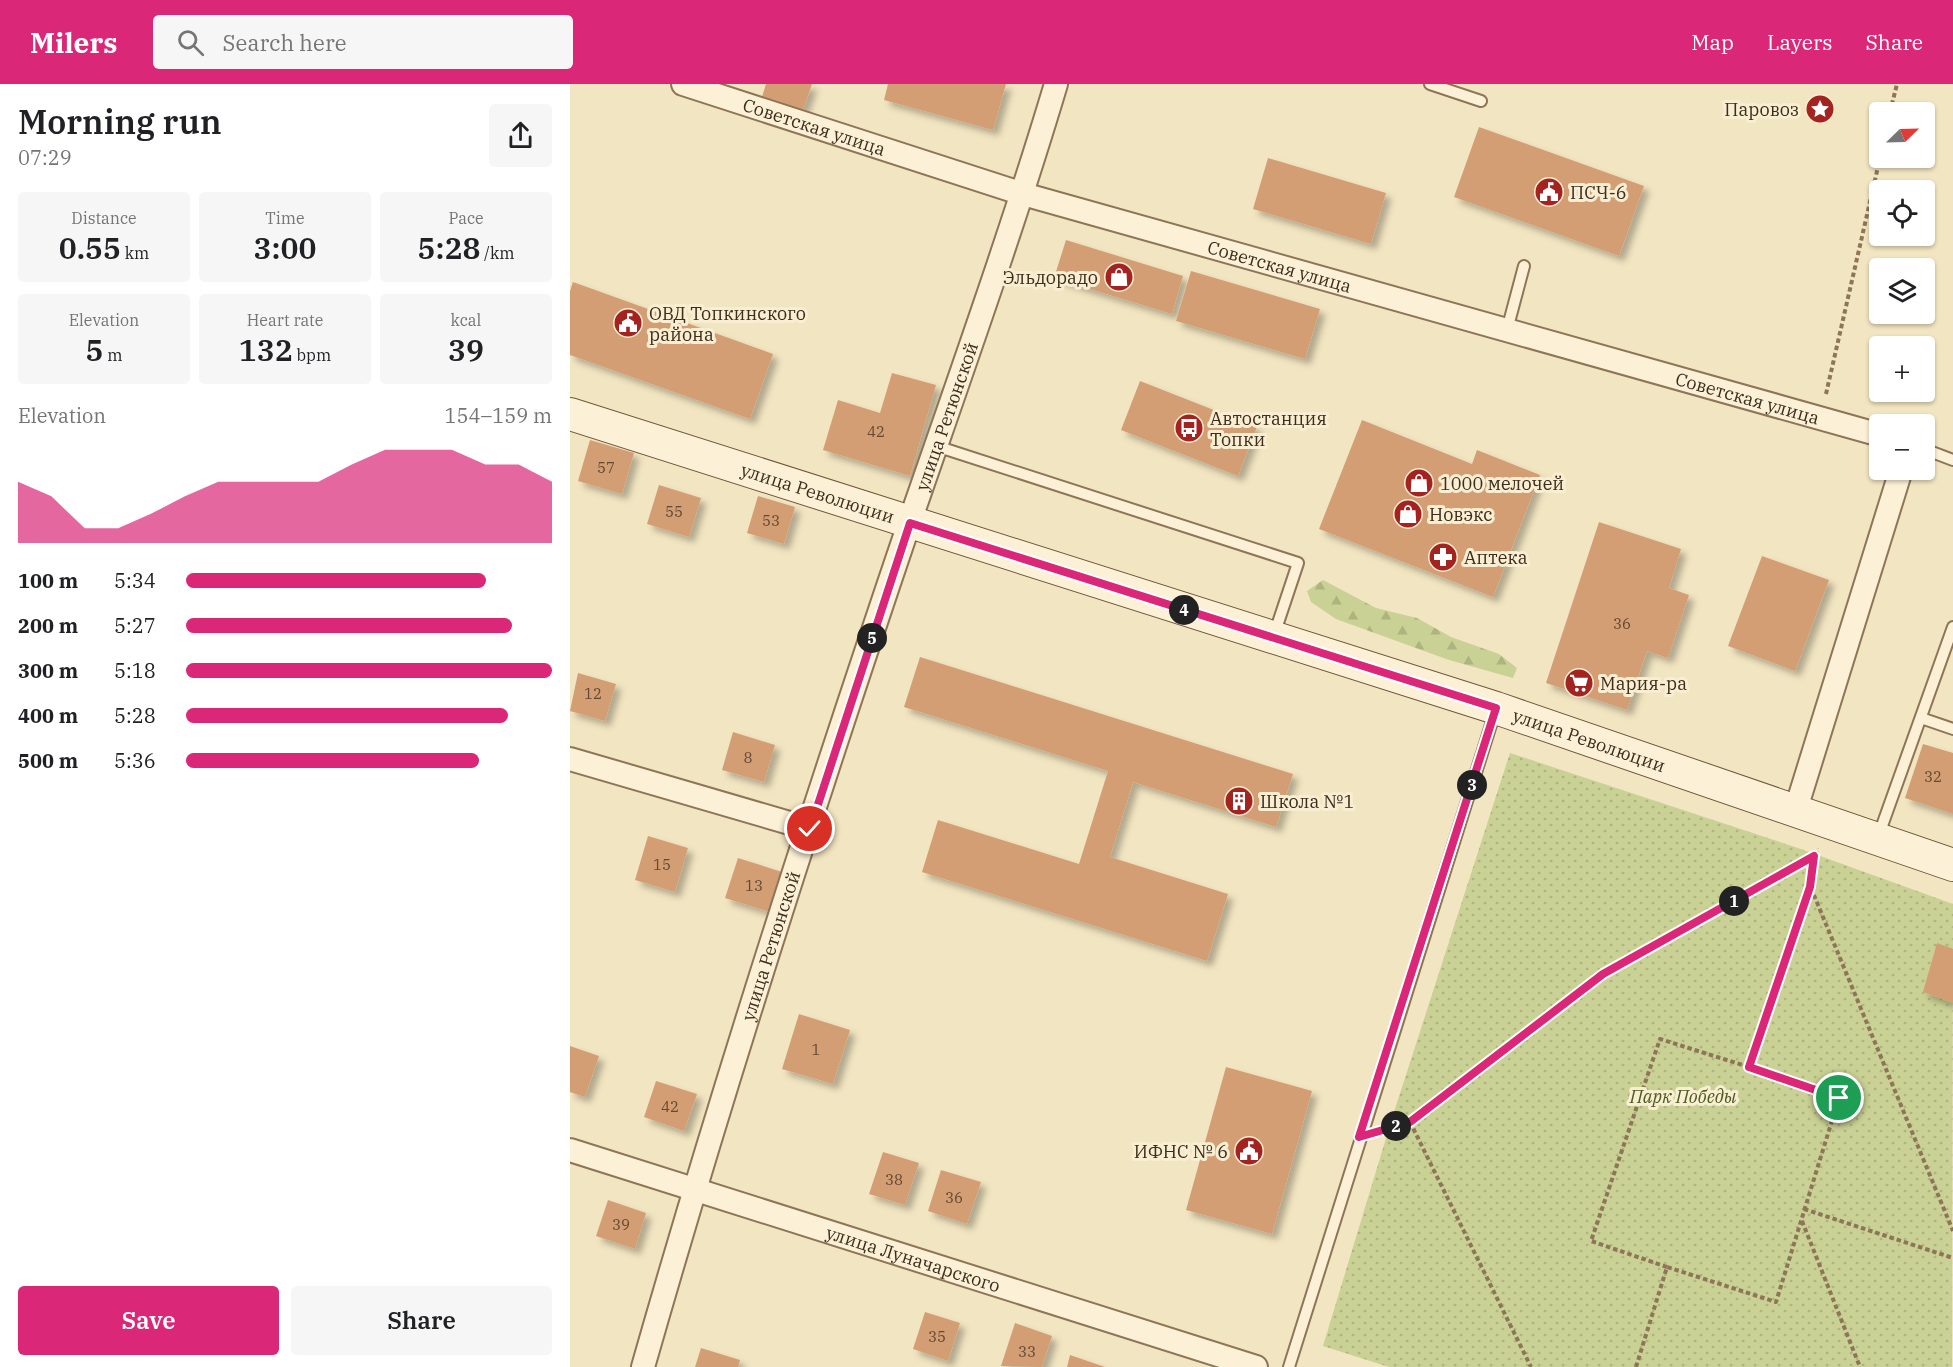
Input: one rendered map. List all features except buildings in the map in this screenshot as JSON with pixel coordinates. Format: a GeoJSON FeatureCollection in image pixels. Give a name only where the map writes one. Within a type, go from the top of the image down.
{"type":"FeatureCollection","features":[{"type":"Feature","properties":{"kind":"street","name":"Советская улица"},"geometry":{"type":"LineString","coordinates":[[683,84],[1023,194],[1869,432]]}},
{"type":"Feature","properties":{"kind":"street","name":"улица Ретюнской"},"geometry":{"type":"LineString","coordinates":[[644,1367],[693,1190],[910,523],[1023,194],[1056,84]]}},
{"type":"Feature","properties":{"kind":"street","name":"улица Революции"},"geometry":{"type":"LineString","coordinates":[[570,414],[1496,708],[1953,865]]}},
{"type":"Feature","properties":{"kind":"street"},"geometry":{"type":"LineString","coordinates":[[1795,812],[1898,480]]}},
{"type":"Feature","properties":{"kind":"street"},"geometry":{"type":"LineString","coordinates":[[570,759],[810,829]]}},
{"type":"Feature","properties":{"kind":"street","name":"улица Луначарского"},"geometry":{"type":"LineString","coordinates":[[570,1150],[1256,1367]]}},
{"type":"Feature","properties":{"kind":"lane"},"geometry":{"type":"LineString","coordinates":[[1430,84],[1481,101]]}},
{"type":"Feature","properties":{"kind":"lane"},"geometry":{"type":"LineString","coordinates":[[1507,331],[1524,266]]}},
{"type":"Feature","properties":{"kind":"lane"},"geometry":{"type":"LineString","coordinates":[[936,446],[1298,563],[1273,638]]}},
{"type":"Feature","properties":{"kind":"lane"},"geometry":{"type":"LineString","coordinates":[[1935,453],[1953,460]]}},
{"type":"Feature","properties":{"kind":"lane"},"geometry":{"type":"LineString","coordinates":[[1877,840],[1953,627]]}},
{"type":"Feature","properties":{"kind":"lane"},"geometry":{"type":"LineString","coordinates":[[1288,1367],[1496,708]]}},
{"type":"Feature","properties":{"kind":"lane"},"geometry":{"type":"LineString","coordinates":[[1921,718],[1953,729]]}},
{"type":"Feature","properties":{"kind":"path"},"geometry":{"type":"LineString","coordinates":[[1892,102],[1897,84]]}},
{"type":"Feature","properties":{"kind":"path"},"geometry":{"type":"LineString","coordinates":[[1820,419],[1878,168]]}},
{"type":"Feature","properties":{"kind":"path"},"geometry":{"type":"LineString","coordinates":[[1749,1067],[1810,887],[1814,856],[1819,842]]}},
{"type":"Feature","properties":{"kind":"path"},"geometry":{"type":"LineString","coordinates":[[1359,1137],[1410,1122],[1603,974],[1814,856]]}},
{"type":"Feature","properties":{"kind":"path"},"geometry":{"type":"LineString","coordinates":[[1810,887],[1953,1231]]}},
{"type":"Feature","properties":{"kind":"path"},"geometry":{"type":"LineString","coordinates":[[1660,1039],[1749,1067],[1839,1098],[1776,1302],[1667,1268],[1591,1241],[1660,1039]]}},
{"type":"Feature","properties":{"kind":"path"},"geometry":{"type":"LineString","coordinates":[[1410,1122],[1531,1367]]}},
{"type":"Feature","properties":{"kind":"path"},"geometry":{"type":"LineString","coordinates":[[1804,1209],[1953,1258]]}},
{"type":"Feature","properties":{"kind":"path"},"geometry":{"type":"LineString","coordinates":[[1801,1221],[1860,1367]]}},
{"type":"Feature","properties":{"kind":"path"},"geometry":{"type":"LineString","coordinates":[[1636,1367],[1667,1268]]}},
{"type":"Feature","properties":{"kind":"green space"},"geometry":{"type":"Polygon","coordinates":[[[1323,580],[1376,608],[1417,618],[1451,637],[1499,654],[1517,668],[1513,678],[1449,660],[1336,619],[1311,602],[1307,591],[1323,580]]]}},
{"type":"Feature","properties":{"kind":"green space","name":"Парк Победы"},"geometry":{"type":"Polygon","coordinates":[[[1510,753],[1798,848],[1953,904],[1952,1367],[1389,1367],[1323,1346],[1394,1112],[1510,753]]]}},
{"type":"Feature","properties":{"kind":"place","name":"Паровоз"},"geometry":{"type":"Point","coordinates":[1820,109]}},
{"type":"Feature","properties":{"kind":"place","name":"ПСЧ-6"},"geometry":{"type":"Point","coordinates":[1549,192]}},
{"type":"Feature","properties":{"kind":"place","name":"Эльдорадо"},"geometry":{"type":"Point","coordinates":[1119,277]}},
{"type":"Feature","properties":{"kind":"place","name":"ОВД Топкинского района"},"geometry":{"type":"Point","coordinates":[628,323]}},
{"type":"Feature","properties":{"kind":"place","name":"Автостанция Топки"},"geometry":{"type":"Point","coordinates":[1189,428]}},
{"type":"Feature","properties":{"kind":"place","name":"1000 мелочей"},"geometry":{"type":"Point","coordinates":[1419,483]}},
{"type":"Feature","properties":{"kind":"place","name":"Новэкс"},"geometry":{"type":"Point","coordinates":[1408,514]}},
{"type":"Feature","properties":{"kind":"place","name":"Аптека"},"geometry":{"type":"Point","coordinates":[1443,557]}},
{"type":"Feature","properties":{"kind":"place","name":"Мария-ра"},"geometry":{"type":"Point","coordinates":[1579,683]}},
{"type":"Feature","properties":{"kind":"place","name":"Школа №1"},"geometry":{"type":"Point","coordinates":[1239,801]}},
{"type":"Feature","properties":{"kind":"place","name":"ИФНС № 6"},"geometry":{"type":"Point","coordinates":[1249,1151]}},
{"type":"Feature","properties":{"kind":"route"},"geometry":{"type":"LineString","coordinates":[[810,829],[910,523],[1496,708],[1359,1137],[1410,1122],[1603,974],[1814,856],[1810,887],[1749,1067],[1839,1098]]}}]}
